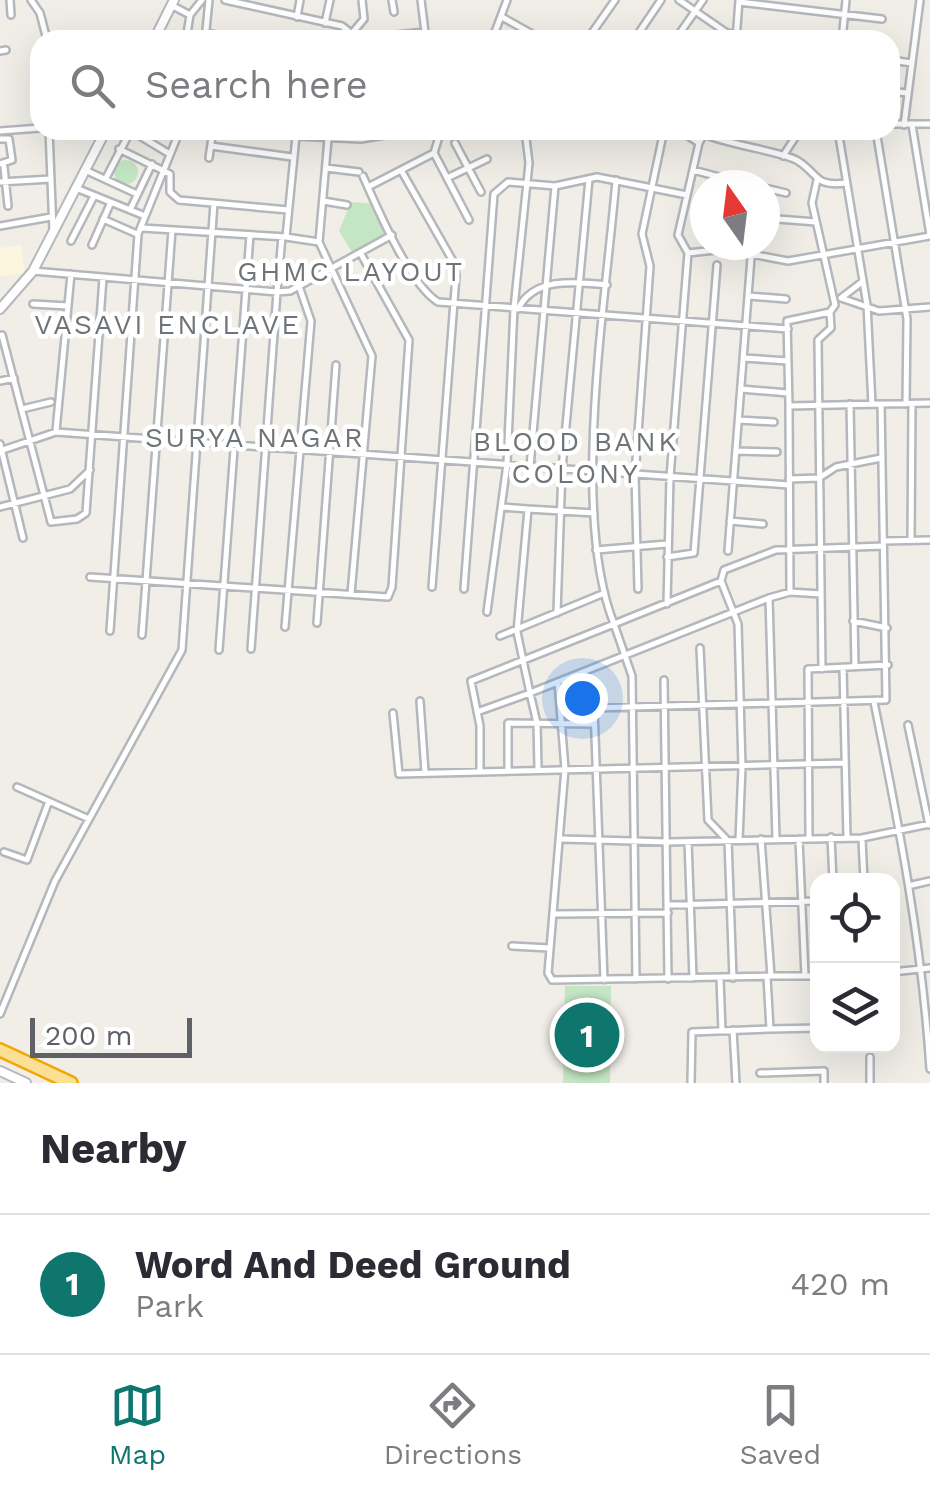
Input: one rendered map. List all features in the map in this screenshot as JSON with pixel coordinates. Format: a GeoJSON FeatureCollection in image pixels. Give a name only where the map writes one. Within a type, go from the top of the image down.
{"type":"FeatureCollection","features":[{"type":"Feature","properties":{"kind":"highway"},"geometry":{"type":"LineString","coordinates":[[0,1050],[71,1083]]}},
{"type":"Feature","properties":{"kind":"highway"},"geometry":{"type":"LineString","coordinates":[[0,1058],[54,1083]]}},
{"type":"Feature","properties":{"kind":"street"},"geometry":{"type":"LineString","coordinates":[[10,0],[10,15]]}},
{"type":"Feature","properties":{"kind":"street"},"geometry":{"type":"LineString","coordinates":[[31,0],[40,12],[44,30]]}},
{"type":"Feature","properties":{"kind":"street"},"geometry":{"type":"LineString","coordinates":[[188,30],[190,15],[205,0]]}},
{"type":"Feature","properties":{"kind":"street"},"geometry":{"type":"LineString","coordinates":[[205,0],[205,30]]}},
{"type":"Feature","properties":{"kind":"street"},"geometry":{"type":"LineString","coordinates":[[225,0],[347,30]]}},
{"type":"Feature","properties":{"kind":"street"},"geometry":{"type":"LineString","coordinates":[[296,17],[300,0]]}},
{"type":"Feature","properties":{"kind":"street"},"geometry":{"type":"LineString","coordinates":[[325,23],[330,0]]}},
{"type":"Feature","properties":{"kind":"street"},"geometry":{"type":"LineString","coordinates":[[355,30],[364,19],[362,0]]}},
{"type":"Feature","properties":{"kind":"street"},"geometry":{"type":"LineString","coordinates":[[392,0],[394,12]]}},
{"type":"Feature","properties":{"kind":"street"},"geometry":{"type":"LineString","coordinates":[[421,0],[424,30]]}},
{"type":"Feature","properties":{"kind":"street"},"geometry":{"type":"LineString","coordinates":[[496,30],[507,0]]}},
{"type":"Feature","properties":{"kind":"street"},"geometry":{"type":"LineString","coordinates":[[594,30],[615,0]]}},
{"type":"Feature","properties":{"kind":"street"},"geometry":{"type":"LineString","coordinates":[[641,30],[661,0]]}},
{"type":"Feature","properties":{"kind":"street"},"geometry":{"type":"LineString","coordinates":[[679,0],[723,30]]}},
{"type":"Feature","properties":{"kind":"street"},"geometry":{"type":"LineString","coordinates":[[682,30],[703,0]]}},
{"type":"Feature","properties":{"kind":"street"},"geometry":{"type":"LineString","coordinates":[[843,30],[846,0]]}},
{"type":"Feature","properties":{"kind":"street"},"geometry":{"type":"LineString","coordinates":[[904,124],[920,0]]}},
{"type":"Feature","properties":{"kind":"street"},"geometry":{"type":"LineString","coordinates":[[737,30],[739,1],[882,18]]}},
{"type":"Feature","properties":{"kind":"street"},"geometry":{"type":"LineString","coordinates":[[159,30],[173,2],[190,15]]}},
{"type":"Feature","properties":{"kind":"street"},"geometry":{"type":"LineString","coordinates":[[502,17],[525,30]]}},
{"type":"Feature","properties":{"kind":"street"},"geometry":{"type":"LineString","coordinates":[[900,61],[912,63]]}},
{"type":"Feature","properties":{"kind":"street"},"geometry":{"type":"LineString","coordinates":[[900,92],[908,93]]}},
{"type":"Feature","properties":{"kind":"street"},"geometry":{"type":"LineString","coordinates":[[900,124],[930,124]]}},
{"type":"Feature","properties":{"kind":"street"},"geometry":{"type":"LineString","coordinates":[[780,260],[930,235],[912,125]]}},
{"type":"Feature","properties":{"kind":"street"},"geometry":{"type":"LineString","coordinates":[[0,136],[30,130]]}},
{"type":"Feature","properties":{"kind":"street"},"geometry":{"type":"LineString","coordinates":[[0,136],[9,139],[12,160],[2,165],[8,206]]}},
{"type":"Feature","properties":{"kind":"street"},"geometry":{"type":"LineString","coordinates":[[49,140],[52,231]]}},
{"type":"Feature","properties":{"kind":"street"},"geometry":{"type":"LineString","coordinates":[[3,305],[32,271],[101,140]]}},
{"type":"Feature","properties":{"kind":"street"},"geometry":{"type":"LineString","coordinates":[[106,178],[125,140]]}},
{"type":"Feature","properties":{"kind":"street"},"geometry":{"type":"LineString","coordinates":[[110,631],[139,231],[172,157],[147,140]]}},
{"type":"Feature","properties":{"kind":"street"},"geometry":{"type":"LineString","coordinates":[[168,153],[175,140]]}},
{"type":"Feature","properties":{"kind":"street"},"geometry":{"type":"LineString","coordinates":[[209,158],[212,140]]}},
{"type":"Feature","properties":{"kind":"street"},"geometry":{"type":"LineString","coordinates":[[251,649],[276,292],[295,140]]}},
{"type":"Feature","properties":{"kind":"street"},"geometry":{"type":"LineString","coordinates":[[328,140],[319,242],[371,350],[351,594]]}},
{"type":"Feature","properties":{"kind":"street"},"geometry":{"type":"LineString","coordinates":[[438,140],[434,153],[469,220]]}},
{"type":"Feature","properties":{"kind":"street"},"geometry":{"type":"LineString","coordinates":[[488,612],[507,464],[528,163],[526,140]]}},
{"type":"Feature","properties":{"kind":"street"},"geometry":{"type":"LineString","coordinates":[[638,590],[635,475],[650,266],[642,234],[662,140]]}},
{"type":"Feature","properties":{"kind":"street"},"geometry":{"type":"LineString","coordinates":[[693,140],[699,144]]}},
{"type":"Feature","properties":{"kind":"street"},"geometry":{"type":"LineString","coordinates":[[692,170],[701,140]]}},
{"type":"Feature","properties":{"kind":"street"},"geometry":{"type":"LineString","coordinates":[[720,140],[797,160],[816,180],[846,184]]}},
{"type":"Feature","properties":{"kind":"street"},"geometry":{"type":"LineString","coordinates":[[783,156],[793,140]]}},
{"type":"Feature","properties":{"kind":"street"},"geometry":{"type":"LineString","coordinates":[[839,140],[867,305],[872,404]]}},
{"type":"Feature","properties":{"kind":"street"},"geometry":{"type":"LineString","coordinates":[[878,140],[905,309],[911,540]]}},
{"type":"Feature","properties":{"kind":"street"},"geometry":{"type":"LineString","coordinates":[[454,142],[481,192]]}},
{"type":"Feature","properties":{"kind":"street"},"geometry":{"type":"LineString","coordinates":[[211,146],[292,158]]}},
{"type":"Feature","properties":{"kind":"street"},"geometry":{"type":"LineString","coordinates":[[119,149],[166,170],[173,197],[288,210]]}},
{"type":"Feature","properties":{"kind":"street"},"geometry":{"type":"LineString","coordinates":[[368,187],[434,153]]}},
{"type":"Feature","properties":{"kind":"street"},"geometry":{"type":"LineString","coordinates":[[446,178],[487,158]]}},
{"type":"Feature","properties":{"kind":"street"},"geometry":{"type":"LineString","coordinates":[[130,210],[152,164]]}},
{"type":"Feature","properties":{"kind":"street"},"geometry":{"type":"LineString","coordinates":[[326,168],[362,174],[427,294],[438,302],[788,328]]}},
{"type":"Feature","properties":{"kind":"street"},"geometry":{"type":"LineString","coordinates":[[85,170],[138,194]]}},
{"type":"Feature","properties":{"kind":"street"},"geometry":{"type":"LineString","coordinates":[[401,170],[454,263],[432,587]]}},
{"type":"Feature","properties":{"kind":"street"},"geometry":{"type":"LineString","coordinates":[[3,181],[51,178]]}},
{"type":"Feature","properties":{"kind":"street"},"geometry":{"type":"LineString","coordinates":[[464,589],[494,194],[505,183],[555,186],[589,179],[616,180],[687,194]]}},
{"type":"Feature","properties":{"kind":"street"},"geometry":{"type":"LineString","coordinates":[[557,614],[562,469],[589,179]]}},
{"type":"Feature","properties":{"kind":"street"},"geometry":{"type":"LineString","coordinates":[[616,180],[604,315],[594,513],[602,594],[632,676],[636,979]]}},
{"type":"Feature","properties":{"kind":"street"},"geometry":{"type":"LineString","coordinates":[[667,604],[670,477],[688,253],[678,235],[690,180]]}},
{"type":"Feature","properties":{"kind":"street"},"geometry":{"type":"LineString","coordinates":[[790,592],[793,548],[788,320],[835,308],[816,222],[812,192],[816,180]]}},
{"type":"Feature","properties":{"kind":"street"},"geometry":{"type":"LineString","coordinates":[[530,467],[555,186]]}},
{"type":"Feature","properties":{"kind":"street"},"geometry":{"type":"LineString","coordinates":[[76,188],[144,216]]}},
{"type":"Feature","properties":{"kind":"street"},"geometry":{"type":"LineString","coordinates":[[780,192],[786,193]]}},
{"type":"Feature","properties":{"kind":"street"},"geometry":{"type":"LineString","coordinates":[[71,241],[94,196]]}},
{"type":"Feature","properties":{"kind":"street"},"geometry":{"type":"LineString","coordinates":[[92,244],[110,202]]}},
{"type":"Feature","properties":{"kind":"street"},"geometry":{"type":"LineString","coordinates":[[323,202],[347,204]]}},
{"type":"Feature","properties":{"kind":"street"},"geometry":{"type":"LineString","coordinates":[[0,1014],[54,881],[180,658],[193,443],[214,203]]}},
{"type":"Feature","properties":{"kind":"street"},"geometry":{"type":"LineString","coordinates":[[0,226],[53,217]]}},
{"type":"Feature","properties":{"kind":"street"},"geometry":{"type":"LineString","coordinates":[[103,219],[139,231],[172,230],[319,242]]}},
{"type":"Feature","properties":{"kind":"street"},"geometry":{"type":"LineString","coordinates":[[780,219],[816,222]]}},
{"type":"Feature","properties":{"kind":"street"},"geometry":{"type":"LineString","coordinates":[[142,635],[172,230]]}},
{"type":"Feature","properties":{"kind":"street"},"geometry":{"type":"LineString","coordinates":[[219,650],[250,235]]}},
{"type":"Feature","properties":{"kind":"street"},"geometry":{"type":"LineString","coordinates":[[32,271],[276,292],[299,286],[392,235]]}},
{"type":"Feature","properties":{"kind":"street"},"geometry":{"type":"LineString","coordinates":[[90,577],[383,599],[390,593],[409,340],[361,254]]}},
{"type":"Feature","properties":{"kind":"street"},"geometry":{"type":"LineString","coordinates":[[728,551],[750,260]]}},
{"type":"Feature","properties":{"kind":"street"},"geometry":{"type":"LineString","coordinates":[[667,557],[694,554],[717,265]]}},
{"type":"Feature","properties":{"kind":"street"},"geometry":{"type":"LineString","coordinates":[[56,432],[71,274]]}},
{"type":"Feature","properties":{"kind":"street"},"geometry":{"type":"LineString","coordinates":[[2,334],[53,523],[82,517],[90,470],[103,278]]}},
{"type":"Feature","properties":{"kind":"street"},"geometry":{"type":"LineString","coordinates":[[516,308],[546,286],[578,282],[607,285]]}},
{"type":"Feature","properties":{"kind":"street"},"geometry":{"type":"LineString","coordinates":[[841,298],[862,282]]}},
{"type":"Feature","properties":{"kind":"street"},"geometry":{"type":"LineString","coordinates":[[285,628],[311,314],[299,286]]}},
{"type":"Feature","properties":{"kind":"street"},"geometry":{"type":"LineString","coordinates":[[750,296],[786,299]]}},
{"type":"Feature","properties":{"kind":"street"},"geometry":{"type":"LineString","coordinates":[[833,299],[880,311],[930,307]]}},
{"type":"Feature","properties":{"kind":"street"},"geometry":{"type":"LineString","coordinates":[[32,304],[68,306]]}},
{"type":"Feature","properties":{"kind":"street"},"geometry":{"type":"LineString","coordinates":[[822,669],[818,340],[831,328],[830,312]]}},
{"type":"Feature","properties":{"kind":"street"},"geometry":{"type":"LineString","coordinates":[[744,358],[788,361]]}},
{"type":"Feature","properties":{"kind":"street"},"geometry":{"type":"LineString","coordinates":[[317,623],[336,366]]}},
{"type":"Feature","properties":{"kind":"street"},"geometry":{"type":"LineString","coordinates":[[0,381],[14,378]]}},
{"type":"Feature","properties":{"kind":"street"},"geometry":{"type":"LineString","coordinates":[[742,390],[790,393]]}},
{"type":"Feature","properties":{"kind":"street"},"geometry":{"type":"LineString","coordinates":[[22,409],[51,402]]}},
{"type":"Feature","properties":{"kind":"street"},"geometry":{"type":"LineString","coordinates":[[850,404],[854,667]]}},
{"type":"Feature","properties":{"kind":"street"},"geometry":{"type":"LineString","coordinates":[[604,980],[602,842],[594,708],[874,702],[888,696],[880,404]]}},
{"type":"Feature","properties":{"kind":"street"},"geometry":{"type":"LineString","coordinates":[[789,406],[930,404]]}},
{"type":"Feature","properties":{"kind":"street"},"geometry":{"type":"LineString","coordinates":[[739,420],[774,422]]}},
{"type":"Feature","properties":{"kind":"street"},"geometry":{"type":"LineString","coordinates":[[23,538],[4,477],[1,448],[56,432],[734,482],[820,478],[850,463],[882,458]]}},
{"type":"Feature","properties":{"kind":"street"},"geometry":{"type":"LineString","coordinates":[[736,450],[777,452]]}},
{"type":"Feature","properties":{"kind":"street"},"geometry":{"type":"LineString","coordinates":[[0,507],[70,489],[90,470]]}},
{"type":"Feature","properties":{"kind":"street"},"geometry":{"type":"LineString","coordinates":[[502,507],[594,513]]}},
{"type":"Feature","properties":{"kind":"street"},"geometry":{"type":"LineString","coordinates":[[528,509],[517,632],[537,723],[538,769]]}},
{"type":"Feature","properties":{"kind":"street"},"geometry":{"type":"LineString","coordinates":[[730,521],[763,524]]}},
{"type":"Feature","properties":{"kind":"street"},"geometry":{"type":"LineString","coordinates":[[739,840],[741,705],[734,612],[721,581],[724,570],[793,548],[930,540]]}},
{"type":"Feature","properties":{"kind":"street"},"geometry":{"type":"LineString","coordinates":[[596,550],[667,544]]}},
{"type":"Feature","properties":{"kind":"street"},"geometry":{"type":"LineString","coordinates":[[480,770],[471,681],[721,581]]}},
{"type":"Feature","properties":{"kind":"street"},"geometry":{"type":"LineString","coordinates":[[477,712],[769,598],[790,592],[820,594]]}},
{"type":"Feature","properties":{"kind":"street"},"geometry":{"type":"LineString","coordinates":[[500,636],[602,594]]}},
{"type":"Feature","properties":{"kind":"street"},"geometry":{"type":"LineString","coordinates":[[769,598],[776,839]]}},
{"type":"Feature","properties":{"kind":"street"},"geometry":{"type":"LineString","coordinates":[[853,621],[886,628]]}},
{"type":"Feature","properties":{"kind":"street"},"geometry":{"type":"LineString","coordinates":[[700,648],[708,820],[728,841],[733,978]]}},
{"type":"Feature","properties":{"kind":"street"},"geometry":{"type":"LineString","coordinates":[[810,838],[808,669],[888,666]]}},
{"type":"Feature","properties":{"kind":"street"},"geometry":{"type":"LineString","coordinates":[[842,668],[846,836]]}},
{"type":"Feature","properties":{"kind":"street"},"geometry":{"type":"LineString","coordinates":[[664,680],[668,979]]}},
{"type":"Feature","properties":{"kind":"street"},"geometry":{"type":"LineString","coordinates":[[558,682],[565,769],[556,914],[550,948],[552,980],[810,976]]}},
{"type":"Feature","properties":{"kind":"street"},"geometry":{"type":"LineString","coordinates":[[420,700],[425,772]]}},
{"type":"Feature","properties":{"kind":"street"},"geometry":{"type":"LineString","coordinates":[[874,702],[927,969],[930,1069]]}},
{"type":"Feature","properties":{"kind":"street"},"geometry":{"type":"LineString","coordinates":[[393,713],[396,772],[844,764]]}},
{"type":"Feature","properties":{"kind":"street"},"geometry":{"type":"LineString","coordinates":[[508,770],[508,724],[595,724]]}},
{"type":"Feature","properties":{"kind":"street"},"geometry":{"type":"LineString","coordinates":[[562,838],[602,842],[862,838],[930,826],[908,726]]}},
{"type":"Feature","properties":{"kind":"street"},"geometry":{"type":"LineString","coordinates":[[17,787],[89,819]]}},
{"type":"Feature","properties":{"kind":"street"},"geometry":{"type":"LineString","coordinates":[[4,852],[27,860],[49,801]]}},
{"type":"Feature","properties":{"kind":"street"},"geometry":{"type":"LineString","coordinates":[[831,837],[833,873]]}},
{"type":"Feature","properties":{"kind":"street"},"geometry":{"type":"LineString","coordinates":[[799,838],[805,976]]}},
{"type":"Feature","properties":{"kind":"street"},"geometry":{"type":"LineString","coordinates":[[862,838],[864,873]]}},
{"type":"Feature","properties":{"kind":"street"},"geometry":{"type":"LineString","coordinates":[[761,839],[770,1029]]}},
{"type":"Feature","properties":{"kind":"street"},"geometry":{"type":"LineString","coordinates":[[688,842],[693,978]]}},
{"type":"Feature","properties":{"kind":"street"},"geometry":{"type":"LineString","coordinates":[[912,884],[930,881]]}},
{"type":"Feature","properties":{"kind":"street"},"geometry":{"type":"LineString","coordinates":[[669,904],[810,902]]}},
{"type":"Feature","properties":{"kind":"street"},"geometry":{"type":"LineString","coordinates":[[556,914],[668,913]]}},
{"type":"Feature","properties":{"kind":"street"},"geometry":{"type":"LineString","coordinates":[[512,946],[550,948]]}},
{"type":"Feature","properties":{"kind":"street"},"geometry":{"type":"LineString","coordinates":[[900,971],[927,969]]}},
{"type":"Feature","properties":{"kind":"street"},"geometry":{"type":"LineString","coordinates":[[720,978],[722,1031]]}},
{"type":"Feature","properties":{"kind":"street"},"geometry":{"type":"LineString","coordinates":[[690,1083],[692,1032],[810,1028]]}},
{"type":"Feature","properties":{"kind":"street"},"geometry":{"type":"LineString","coordinates":[[734,1030],[736,1083]]}},
{"type":"Feature","properties":{"kind":"street"},"geometry":{"type":"LineString","coordinates":[[870,1057],[870,1083]]}},
{"type":"Feature","properties":{"kind":"street"},"geometry":{"type":"LineString","coordinates":[[760,1073],[824,1071],[824,1083]]}},
{"type":"Feature","properties":{"kind":"street"},"geometry":{"type":"LineString","coordinates":[[0,1075],[26,1083]]}},
{"type":"Feature","properties":{"kind":"shaded area"},"geometry":{"type":"Polygon","coordinates":[[[21,245],[25,273],[0,276],[0,248],[21,245]]]}},
{"type":"Feature","properties":{"kind":"green space"},"geometry":{"type":"Polygon","coordinates":[[[126,160],[135,163],[135,181],[126,184],[117,181],[114,172],[117,163],[126,160]]]}},
{"type":"Feature","properties":{"kind":"green space"},"geometry":{"type":"Polygon","coordinates":[[[351,202],[377,204],[389,234],[353,254],[339,231],[351,202]]]}},
{"type":"Feature","properties":{"kind":"green space"},"geometry":{"type":"Polygon","coordinates":[[[565,986],[611,986],[610,1083],[563,1083],[565,986]]]}},
{"type":"Feature","properties":{"kind":"place","name":"Word And Deed Ground"},"geometry":{"type":"Point","coordinates":[587,1035]}},
{"type":"Feature","properties":{"kind":"district","name":"GHMC LAYOUT"},"geometry":{"type":"Point","coordinates":[351,271]}},
{"type":"Feature","properties":{"kind":"district","name":"VASAVI ENCLAVE"},"geometry":{"type":"Point","coordinates":[168,324]}},
{"type":"Feature","properties":{"kind":"district","name":"SURYA NAGAR"},"geometry":{"type":"Point","coordinates":[255,437]}},
{"type":"Feature","properties":{"kind":"district","name":"BLOOD BANK COLONY"},"geometry":{"type":"Point","coordinates":[576,457]}}]}
